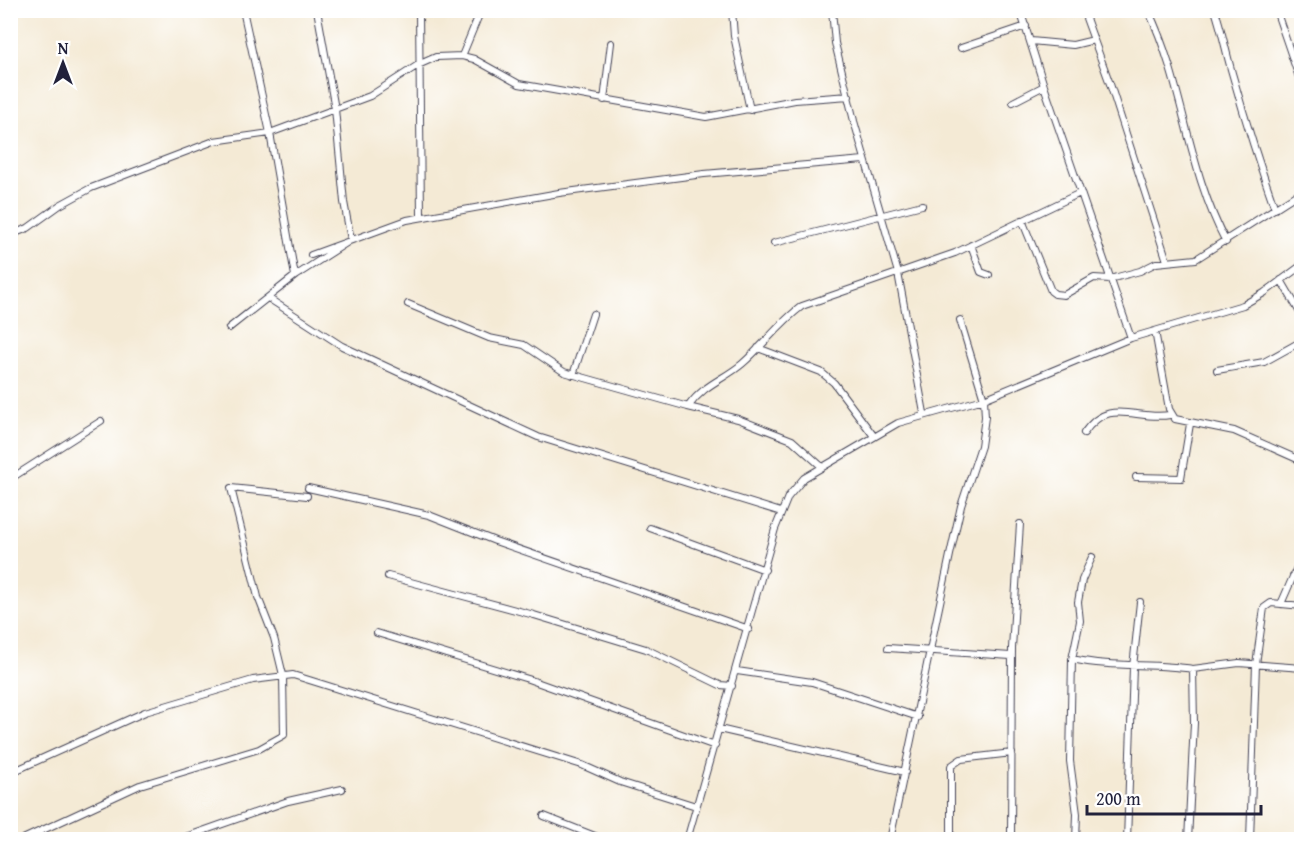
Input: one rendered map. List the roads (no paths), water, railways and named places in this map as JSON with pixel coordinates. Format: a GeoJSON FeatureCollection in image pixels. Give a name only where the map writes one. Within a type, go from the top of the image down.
{"type":"FeatureCollection","features":[{"type":"Feature","properties":{"kind":"street"},"geometry":{"type":"LineString","coordinates":[[243,10],[270,133],[295,276]]}},
{"type":"Feature","properties":{"kind":"street"},"geometry":{"type":"LineString","coordinates":[[229,328],[295,276],[304,273],[351,240],[344,202],[335,109],[317,10]]}},
{"type":"Feature","properties":{"kind":"street"},"geometry":{"type":"LineString","coordinates":[[419,10],[421,217]]}},
{"type":"Feature","properties":{"kind":"street"},"geometry":{"type":"LineString","coordinates":[[462,56],[481,10]]}},
{"type":"Feature","properties":{"kind":"street"},"geometry":{"type":"LineString","coordinates":[[732,10],[734,36],[750,110]]}},
{"type":"Feature","properties":{"kind":"street"},"geometry":{"type":"LineString","coordinates":[[832,10],[835,43],[864,160],[898,273],[924,414]]}},
{"type":"Feature","properties":{"kind":"street"},"geometry":{"type":"LineString","coordinates":[[1020,10],[1080,193],[1131,338]]}},
{"type":"Feature","properties":{"kind":"street"},"geometry":{"type":"LineString","coordinates":[[1083,10],[1167,261]]}},
{"type":"Feature","properties":{"kind":"street"},"geometry":{"type":"LineString","coordinates":[[1148,10],[1163,46],[1203,192],[1226,242]]}},
{"type":"Feature","properties":{"kind":"street"},"geometry":{"type":"LineString","coordinates":[[1215,10],[1225,37],[1253,149],[1275,209]]}},
{"type":"Feature","properties":{"kind":"street"},"geometry":{"type":"LineString","coordinates":[[1276,10],[1302,86]]}},
{"type":"Feature","properties":{"kind":"street"},"geometry":{"type":"LineString","coordinates":[[961,48],[1026,26]]}},
{"type":"Feature","properties":{"kind":"street"},"geometry":{"type":"LineString","coordinates":[[1030,41],[1073,45],[1094,40]]}},
{"type":"Feature","properties":{"kind":"street"},"geometry":{"type":"LineString","coordinates":[[604,100],[611,44]]}},
{"type":"Feature","properties":{"kind":"street"},"geometry":{"type":"LineString","coordinates":[[10,235],[28,228],[60,205],[91,188],[214,141],[270,133],[370,96],[418,65],[436,57],[462,56],[474,59],[519,84],[706,117],[795,100],[849,96]]}},
{"type":"Feature","properties":{"kind":"street"},"geometry":{"type":"LineString","coordinates":[[1012,102],[1044,86]]}},
{"type":"Feature","properties":{"kind":"street"},"geometry":{"type":"LineString","coordinates":[[311,255],[421,217],[559,194],[704,174],[864,160]]}},
{"type":"Feature","properties":{"kind":"street"},"geometry":{"type":"LineString","coordinates":[[1022,220],[1051,291],[1064,295],[1094,278],[1110,279],[1167,261],[1196,259],[1226,242],[1302,191]]}},
{"type":"Feature","properties":{"kind":"street"},"geometry":{"type":"LineString","coordinates":[[688,407],[704,388],[741,364],[782,320],[802,306],[971,245],[1080,193]]}},
{"type":"Feature","properties":{"kind":"street"},"geometry":{"type":"LineString","coordinates":[[774,243],[922,205]]}},
{"type":"Feature","properties":{"kind":"street"},"geometry":{"type":"LineString","coordinates":[[971,245],[981,272],[989,274]]}},
{"type":"Feature","properties":{"kind":"street"},"geometry":{"type":"LineString","coordinates":[[687,840],[781,512],[796,486],[821,466],[873,435],[924,414],[984,399],[1131,338],[1243,304],[1302,265]]}},
{"type":"Feature","properties":{"kind":"street"},"geometry":{"type":"LineString","coordinates":[[1281,280],[1302,316]]}},
{"type":"Feature","properties":{"kind":"street"},"geometry":{"type":"LineString","coordinates":[[268,298],[342,346],[538,437],[781,512]]}},
{"type":"Feature","properties":{"kind":"street"},"geometry":{"type":"LineString","coordinates":[[408,304],[489,338],[524,345],[559,370],[573,375],[738,419],[792,440],[821,466]]}},
{"type":"Feature","properties":{"kind":"street"},"geometry":{"type":"LineString","coordinates":[[573,375],[593,314]]}},
{"type":"Feature","properties":{"kind":"street"},"geometry":{"type":"LineString","coordinates":[[890,840],[962,506],[981,446],[985,417],[984,399],[960,320]]}},
{"type":"Feature","properties":{"kind":"street"},"geometry":{"type":"LineString","coordinates":[[1155,331],[1170,415]]}},
{"type":"Feature","properties":{"kind":"street"},"geometry":{"type":"LineString","coordinates":[[1217,370],[1264,362],[1302,341]]}},
{"type":"Feature","properties":{"kind":"street"},"geometry":{"type":"LineString","coordinates":[[758,348],[821,372],[834,383],[873,435]]}},
{"type":"Feature","properties":{"kind":"street"},"geometry":{"type":"LineString","coordinates":[[1084,433],[1096,418],[1106,413],[1132,412],[1142,417],[1170,415],[1180,422],[1234,431],[1302,461]]}},
{"type":"Feature","properties":{"kind":"street"},"geometry":{"type":"LineString","coordinates":[[10,479],[101,422]]}},
{"type":"Feature","properties":{"kind":"street"},"geometry":{"type":"LineString","coordinates":[[1136,477],[1181,478],[1190,424]]}},
{"type":"Feature","properties":{"kind":"street"},"geometry":{"type":"LineString","coordinates":[[21,840],[140,785],[259,748],[285,735],[283,675],[274,638],[258,597],[231,488],[308,492],[429,514],[495,541],[749,629]]}},
{"type":"Feature","properties":{"kind":"street"},"geometry":{"type":"LineString","coordinates":[[1011,840],[1011,656],[1020,524]]}},
{"type":"Feature","properties":{"kind":"street"},"geometry":{"type":"LineString","coordinates":[[650,528],[765,570]]}},
{"type":"Feature","properties":{"kind":"street"},"geometry":{"type":"LineString","coordinates":[[1281,604],[1302,556]]}},
{"type":"Feature","properties":{"kind":"street"},"geometry":{"type":"LineString","coordinates":[[1076,840],[1077,814],[1070,761],[1072,659],[1080,621],[1078,602],[1082,580],[1092,557]]}},
{"type":"Feature","properties":{"kind":"street"},"geometry":{"type":"LineString","coordinates":[[387,576],[534,615],[603,638],[646,649],[720,685],[732,686]]}},
{"type":"Feature","properties":{"kind":"street"},"geometry":{"type":"LineString","coordinates":[[1126,840],[1133,667],[1140,602]]}},
{"type":"Feature","properties":{"kind":"street"},"geometry":{"type":"LineString","coordinates":[[1250,840],[1256,664],[1264,608],[1271,603],[1302,606]]}},
{"type":"Feature","properties":{"kind":"street"},"geometry":{"type":"LineString","coordinates":[[377,633],[528,679],[715,746]]}},
{"type":"Feature","properties":{"kind":"street"},"geometry":{"type":"LineString","coordinates":[[888,648],[1011,656]]}},
{"type":"Feature","properties":{"kind":"street"},"geometry":{"type":"LineString","coordinates":[[1072,659],[1101,666],[1165,665],[1193,669],[1228,663],[1302,668]]}},
{"type":"Feature","properties":{"kind":"street"},"geometry":{"type":"LineString","coordinates":[[1188,840],[1194,723],[1193,669]]}},
{"type":"Feature","properties":{"kind":"street"},"geometry":{"type":"LineString","coordinates":[[736,671],[812,682],[918,717]]}},
{"type":"Feature","properties":{"kind":"street"},"geometry":{"type":"LineString","coordinates":[[10,773],[145,712],[253,680],[283,675],[308,678],[533,752],[582,765],[620,782],[696,806]]}},
{"type":"Feature","properties":{"kind":"street"},"geometry":{"type":"LineString","coordinates":[[719,729],[905,772]]}},
{"type":"Feature","properties":{"kind":"street"},"geometry":{"type":"LineString","coordinates":[[951,840],[951,766],[961,759],[1012,753]]}},
{"type":"Feature","properties":{"kind":"street"},"geometry":{"type":"LineString","coordinates":[[177,840],[288,801],[342,789]]}},
{"type":"Feature","properties":{"kind":"street"},"geometry":{"type":"LineString","coordinates":[[544,816],[605,840]]}}]}
